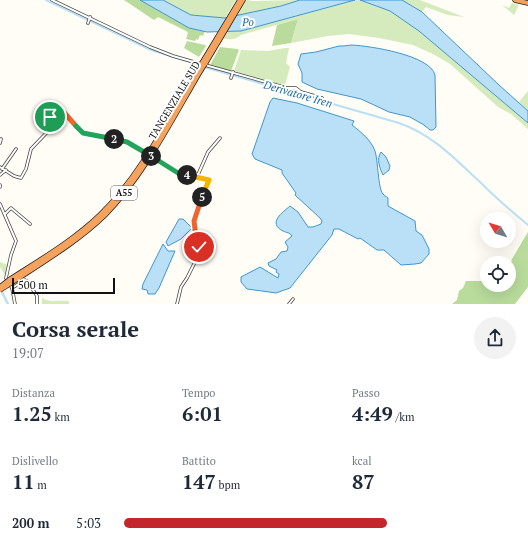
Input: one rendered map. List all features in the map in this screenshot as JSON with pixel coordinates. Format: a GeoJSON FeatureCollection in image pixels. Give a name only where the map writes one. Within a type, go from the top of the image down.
{"type":"FeatureCollection","features":[{"type":"Feature","properties":{"kind":"highway","name":"TANGENZIALE SUD"},"geometry":{"type":"LineString","coordinates":[[213,48],[240,0]]}},
{"type":"Feature","properties":{"kind":"highway","name":"TANGENZIALE SUD"},"geometry":{"type":"LineString","coordinates":[[0,290],[78,238],[115,204],[142,168],[203,64],[243,0]]}},
{"type":"Feature","properties":{"kind":"highway"},"geometry":{"type":"LineString","coordinates":[[515,0],[528,3]]}},
{"type":"Feature","properties":{"kind":"highway","name":"TANGENZIALE SUD"},"geometry":{"type":"LineString","coordinates":[[0,286],[11,284]]}},
{"type":"Feature","properties":{"kind":"street"},"geometry":{"type":"LineString","coordinates":[[52,0],[157,50],[287,88],[296,88],[301,92],[322,98]]}},
{"type":"Feature","properties":{"kind":"street"},"geometry":{"type":"LineString","coordinates":[[88,23],[90,18]]}},
{"type":"Feature","properties":{"kind":"street"},"geometry":{"type":"LineString","coordinates":[[231,78],[233,72]]}},
{"type":"Feature","properties":{"kind":"street"},"geometry":{"type":"LineString","coordinates":[[16,148],[1,168],[21,178],[31,149],[34,144],[51,128],[61,109],[81,132],[127,142],[178,173],[209,181],[194,223],[200,252],[181,287],[177,304]]}},
{"type":"Feature","properties":{"kind":"street"},"geometry":{"type":"LineString","coordinates":[[50,117],[51,115],[57,117]]}},
{"type":"Feature","properties":{"kind":"street"},"geometry":{"type":"LineString","coordinates":[[197,177],[208,152],[220,138]]}},
{"type":"Feature","properties":{"kind":"street"},"geometry":{"type":"LineString","coordinates":[[0,143],[2,139]]}},
{"type":"Feature","properties":{"kind":"street"},"geometry":{"type":"LineString","coordinates":[[0,175],[6,170]]}},
{"type":"Feature","properties":{"kind":"street"},"geometry":{"type":"LineString","coordinates":[[0,204],[16,241],[6,278],[11,284],[15,304]]}},
{"type":"Feature","properties":{"kind":"street"},"geometry":{"type":"LineString","coordinates":[[5,214],[11,208],[30,224]]}},
{"type":"Feature","properties":{"kind":"street"},"geometry":{"type":"LineString","coordinates":[[11,284],[25,280],[27,281],[37,296],[37,304]]}},
{"type":"Feature","properties":{"kind":"street"},"geometry":{"type":"LineString","coordinates":[[289,304],[293,298]]}},
{"type":"Feature","properties":{"kind":"green space"},"geometry":{"type":"Polygon","coordinates":[[[124,0],[140,0],[189,28],[205,31],[203,36],[200,35],[198,40],[196,39],[195,41],[186,39],[188,33],[186,31],[158,17],[154,20],[124,0]]]}},
{"type":"Feature","properties":{"kind":"green space"},"geometry":{"type":"Polygon","coordinates":[[[163,0],[236,0],[225,18],[191,15],[163,0]]]}},
{"type":"Feature","properties":{"kind":"green space"},"geometry":{"type":"Polygon","coordinates":[[[247,0],[253,1],[300,0],[237,16],[247,0]]]}},
{"type":"Feature","properties":{"kind":"green space"},"geometry":{"type":"Polygon","coordinates":[[[355,0],[360,0],[390,11],[419,31],[527,121],[528,129],[511,114],[498,107],[450,64],[413,45],[349,34],[328,36],[291,43],[298,19],[241,35],[235,39],[223,38],[228,32],[241,31],[355,0]]]}},
{"type":"Feature","properties":{"kind":"green space"},"geometry":{"type":"Polygon","coordinates":[[[402,0],[420,0],[464,17],[448,15],[426,7],[422,12],[402,0]]]}},
{"type":"Feature","properties":{"kind":"green space"},"geometry":{"type":"Polygon","coordinates":[[[512,3],[519,5],[514,15],[502,5],[509,8],[512,3]]]}},
{"type":"Feature","properties":{"kind":"green space"},"geometry":{"type":"Polygon","coordinates":[[[298,19],[291,43],[272,46],[277,25],[298,19]]]}},
{"type":"Feature","properties":{"kind":"green space"},"geometry":{"type":"Polygon","coordinates":[[[187,41],[206,46],[199,57],[184,48],[187,41]]]}},
{"type":"Feature","properties":{"kind":"green space"},"geometry":{"type":"Polygon","coordinates":[[[220,47],[239,50],[231,71],[210,65],[220,47]]]}},
{"type":"Feature","properties":{"kind":"green space"},"geometry":{"type":"Polygon","coordinates":[[[289,48],[286,63],[290,67],[285,85],[234,71],[241,50],[268,51],[289,48]]]}},
{"type":"Feature","properties":{"kind":"green space"},"geometry":{"type":"Polygon","coordinates":[[[528,91],[528,111],[519,102],[528,91]]]}},
{"type":"Feature","properties":{"kind":"green space"},"geometry":{"type":"Polygon","coordinates":[[[155,155],[186,174],[173,169],[153,157],[155,155]]]}},
{"type":"Feature","properties":{"kind":"green space"},"geometry":{"type":"Polygon","coordinates":[[[528,232],[528,287],[515,304],[452,304],[457,300],[459,291],[463,288],[466,281],[480,281],[480,292],[516,292],[516,256],[514,256],[528,232]]]}},
{"type":"Feature","properties":{"kind":"green space"},"geometry":{"type":"Polygon","coordinates":[[[0,262],[8,265],[6,277],[0,267],[0,262]]]}},
{"type":"Feature","properties":{"kind":"green space"},"geometry":{"type":"Polygon","coordinates":[[[42,298],[52,301],[69,301],[69,304],[42,304],[42,298]]]}},
{"type":"Feature","properties":{"kind":"water","name":"Po"},"geometry":{"type":"Polygon","coordinates":[[[140,0],[163,0],[191,15],[225,18],[281,6],[300,0],[355,0],[241,31],[207,32],[189,28],[140,0]]]}},
{"type":"Feature","properties":{"kind":"water"},"geometry":{"type":"Polygon","coordinates":[[[360,0],[402,0],[422,12],[528,111],[528,123],[419,31],[390,11],[360,0]]]}},
{"type":"Feature","properties":{"kind":"water"},"geometry":{"type":"Polygon","coordinates":[[[352,45],[372,47],[398,53],[422,62],[431,68],[435,75],[436,127],[433,130],[430,130],[410,117],[389,112],[361,99],[317,89],[302,82],[302,73],[298,64],[301,54],[339,46],[352,45]]]}},
{"type":"Feature","properties":{"kind":"water"},"geometry":{"type":"Polygon","coordinates":[[[273,98],[297,103],[354,121],[352,125],[362,133],[375,151],[381,191],[383,195],[388,198],[388,206],[415,221],[416,231],[422,235],[429,249],[429,254],[421,263],[401,265],[384,250],[377,250],[360,238],[358,239],[339,229],[334,229],[332,235],[290,288],[276,293],[247,289],[241,282],[241,277],[260,267],[278,278],[279,274],[276,272],[277,270],[269,266],[268,263],[276,259],[281,252],[287,251],[288,247],[285,242],[292,236],[278,228],[276,225],[276,221],[284,211],[290,206],[298,212],[308,227],[321,224],[322,221],[295,195],[296,193],[282,173],[282,170],[255,159],[252,154],[270,102],[273,98]]]}},
{"type":"Feature","properties":{"kind":"water"},"geometry":{"type":"Polygon","coordinates":[[[381,152],[386,157],[390,166],[389,170],[383,175],[379,161],[381,152]]]}},
{"type":"Feature","properties":{"kind":"water"},"geometry":{"type":"Polygon","coordinates":[[[179,219],[183,219],[192,228],[181,239],[168,246],[166,242],[179,219]]]}},
{"type":"Feature","properties":{"kind":"water"},"geometry":{"type":"Polygon","coordinates":[[[163,244],[168,251],[175,251],[159,288],[155,294],[148,294],[147,290],[142,289],[143,284],[163,244]]]}},
{"type":"Feature","properties":{"kind":"waterway","name":"Derivatore Iren"},"geometry":{"type":"LineString","coordinates":[[46,0],[151,50],[200,65]]}},
{"type":"Feature","properties":{"kind":"waterway","name":"Derivatore Iren"},"geometry":{"type":"LineString","coordinates":[[204,67],[399,123],[411,128],[442,148],[528,225]]}},
{"type":"Feature","properties":{"kind":"waterway"},"geometry":{"type":"LineString","coordinates":[[0,288],[8,304]]}},
{"type":"Feature","properties":{"kind":"route"},"geometry":{"type":"LineString","coordinates":[[50,117],[51,115],[57,117],[61,109],[83,133],[127,142],[178,173],[209,180],[194,221],[199,247]]}}]}
